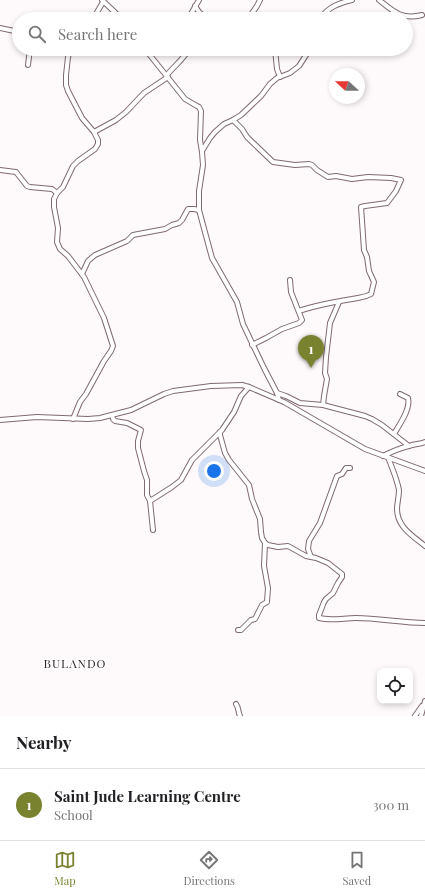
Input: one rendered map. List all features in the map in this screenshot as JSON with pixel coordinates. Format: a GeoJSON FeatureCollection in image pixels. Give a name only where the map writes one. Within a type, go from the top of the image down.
{"type":"FeatureCollection","features":[{"type":"Feature","properties":{"kind":"street"},"geometry":{"type":"LineString","coordinates":[[192,12],[199,0]]}},
{"type":"Feature","properties":{"kind":"street"},"geometry":{"type":"LineString","coordinates":[[253,12],[260,0]]}},
{"type":"Feature","properties":{"kind":"street"},"geometry":{"type":"LineString","coordinates":[[326,12],[337,4],[352,0]]}},
{"type":"Feature","properties":{"kind":"street"},"geometry":{"type":"LineString","coordinates":[[379,0],[396,12]]}},
{"type":"Feature","properties":{"kind":"street"},"geometry":{"type":"LineString","coordinates":[[97,12],[103,1],[115,12]]}},
{"type":"Feature","properties":{"kind":"street"},"geometry":{"type":"LineString","coordinates":[[195,6],[199,12]]}},
{"type":"Feature","properties":{"kind":"street"},"geometry":{"type":"LineString","coordinates":[[413,17],[422,15]]}},
{"type":"Feature","properties":{"kind":"street"},"geometry":{"type":"LineString","coordinates":[[0,28],[12,31]]}},
{"type":"Feature","properties":{"kind":"street"},"geometry":{"type":"LineString","coordinates":[[28,65],[29,56]]}},
{"type":"Feature","properties":{"kind":"street"},"geometry":{"type":"LineString","coordinates":[[69,56],[66,75],[68,92],[82,118],[94,132],[98,140],[97,147],[73,166],[63,187],[57,193],[53,202],[58,228],[58,245],[82,274],[104,318],[113,346],[80,402],[73,419]]}},
{"type":"Feature","properties":{"kind":"street"},"geometry":{"type":"LineString","coordinates":[[150,56],[185,99],[199,107],[201,111],[200,140],[203,165],[199,191],[199,210],[212,258],[237,302],[243,324],[252,345],[277,392],[279,400]]}},
{"type":"Feature","properties":{"kind":"street"},"geometry":{"type":"LineString","coordinates":[[94,132],[116,120],[126,112],[144,93],[168,76],[171,69],[184,56]]}},
{"type":"Feature","properties":{"kind":"street"},"geometry":{"type":"LineString","coordinates":[[276,56],[277,69],[280,77]]}},
{"type":"Feature","properties":{"kind":"street"},"geometry":{"type":"LineString","coordinates":[[202,152],[215,132],[255,102],[277,78],[290,73],[299,66],[305,56]]}},
{"type":"Feature","properties":{"kind":"street"},"geometry":{"type":"LineString","coordinates":[[233,120],[242,129],[247,137],[273,162],[295,165],[309,164],[328,177],[336,176],[352,179],[368,177],[401,180],[387,203],[361,207],[364,250],[374,282],[371,294],[363,298],[354,298],[299,310]]}},
{"type":"Feature","properties":{"kind":"street"},"geometry":{"type":"LineString","coordinates":[[0,170],[16,172],[27,186],[52,189],[57,193]]}},
{"type":"Feature","properties":{"kind":"street"},"geometry":{"type":"LineString","coordinates":[[82,274],[88,262],[95,255],[127,241],[133,235],[165,229],[179,223],[188,209],[199,210]]}},
{"type":"Feature","properties":{"kind":"street"},"geometry":{"type":"LineString","coordinates":[[252,345],[282,329],[299,323],[302,320],[291,292],[290,280]]}},
{"type":"Feature","properties":{"kind":"street"},"geometry":{"type":"LineString","coordinates":[[323,406],[327,380],[325,373],[330,323],[339,302]]}},
{"type":"Feature","properties":{"kind":"street"},"geometry":{"type":"LineString","coordinates":[[0,420],[37,417],[88,419],[131,410],[164,394],[181,390],[211,386],[236,385],[249,387],[279,400],[365,449],[425,471]]}},
{"type":"Feature","properties":{"kind":"street"},"geometry":{"type":"LineString","coordinates":[[150,501],[172,488],[181,480],[192,460],[220,432],[234,412],[241,396],[249,387]]}},
{"type":"Feature","properties":{"kind":"street"},"geometry":{"type":"LineString","coordinates":[[277,392],[300,403],[323,406],[372,419],[409,446]]}},
{"type":"Feature","properties":{"kind":"street"},"geometry":{"type":"LineString","coordinates":[[394,434],[402,420],[409,401],[408,398],[400,394]]}},
{"type":"Feature","properties":{"kind":"street"},"geometry":{"type":"LineString","coordinates":[[112,415],[115,421],[126,423],[141,430],[138,448],[147,480],[147,495],[150,501],[153,530]]}},
{"type":"Feature","properties":{"kind":"street"},"geometry":{"type":"LineString","coordinates":[[220,432],[228,460],[249,485],[252,499],[260,519],[260,532],[265,543],[264,566],[268,588],[267,602],[262,606],[255,619],[251,620],[241,630],[238,630]]}},
{"type":"Feature","properties":{"kind":"street"},"geometry":{"type":"LineString","coordinates":[[386,456],[397,450],[425,442]]}},
{"type":"Feature","properties":{"kind":"street"},"geometry":{"type":"LineString","coordinates":[[386,456],[395,476],[399,491],[397,507],[399,518],[403,526],[410,534],[425,546]]}},
{"type":"Feature","properties":{"kind":"street"},"geometry":{"type":"LineString","coordinates":[[311,557],[308,549],[309,541],[320,523],[337,476],[342,474],[346,468],[350,468]]}},
{"type":"Feature","properties":{"kind":"street"},"geometry":{"type":"LineString","coordinates":[[265,543],[278,547],[288,546],[306,556],[328,563],[340,572],[342,575],[333,593],[324,602],[318,615],[319,618],[356,618],[425,623]]}},
{"type":"Feature","properties":{"kind":"street"},"geometry":{"type":"LineString","coordinates":[[415,716],[424,702]]}},
{"type":"Feature","properties":{"kind":"street"},"geometry":{"type":"LineString","coordinates":[[421,716],[424,702]]}},
{"type":"Feature","properties":{"kind":"street"},"geometry":{"type":"LineString","coordinates":[[236,704],[238,707],[238,714],[240,716]]}},
{"type":"Feature","properties":{"kind":"place","name":"Saint Jude Learning Centre"},"geometry":{"type":"Point","coordinates":[311,368]}},
{"type":"Feature","properties":{"kind":"district","name":"BULANDO"},"geometry":{"type":"Point","coordinates":[75,664]}}]}
